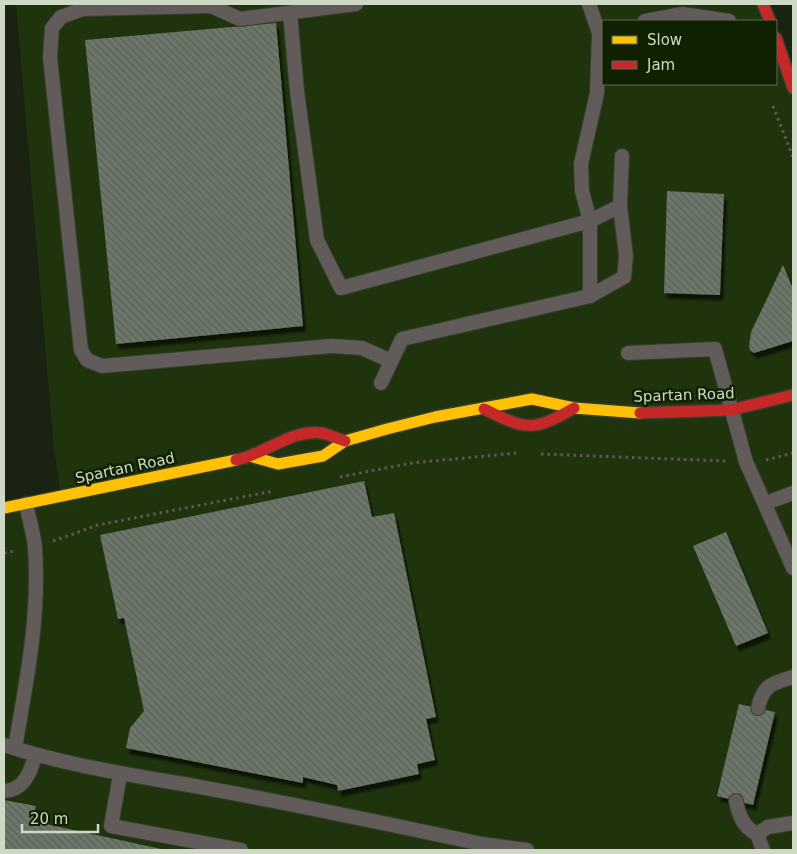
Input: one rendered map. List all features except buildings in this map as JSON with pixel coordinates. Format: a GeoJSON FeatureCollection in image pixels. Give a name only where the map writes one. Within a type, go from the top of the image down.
{"type":"FeatureCollection","features":[{"type":"Feature","properties":{"kind":"street"},"geometry":{"type":"LineString","coordinates":[[763,4],[770,20]]}},
{"type":"Feature","properties":{"kind":"street"},"geometry":{"type":"LineString","coordinates":[[777,42],[793,88]]}},
{"type":"Feature","properties":{"kind":"street","name":"Spartan Road"},"geometry":{"type":"LineString","coordinates":[[253,457],[278,464],[323,456],[345,441],[435,417],[484,410],[532,399],[574,408],[638,413],[731,410],[793,395]]}},
{"type":"Feature","properties":{"kind":"street"},"geometry":{"type":"LineString","coordinates":[[484,410],[521,427],[545,426],[574,408]]}},
{"type":"Feature","properties":{"kind":"street","name":"Spartan Road"},"geometry":{"type":"LineString","coordinates":[[4,508],[253,457],[298,435],[321,432],[345,441]]}},
{"type":"Feature","properties":{"kind":"lane"},"geometry":{"type":"LineString","coordinates":[[356,4],[240,18],[211,6],[83,9],[61,17],[52,28],[50,57],[81,350],[88,360],[102,366],[330,346],[362,348],[391,361]]}},
{"type":"Feature","properties":{"kind":"lane"},"geometry":{"type":"LineString","coordinates":[[589,4],[601,32],[597,93],[581,164],[582,191],[590,221],[590,296]]}},
{"type":"Feature","properties":{"kind":"lane"},"geometry":{"type":"LineString","coordinates":[[648,20],[684,9],[725,20]]}},
{"type":"Feature","properties":{"kind":"lane"},"geometry":{"type":"LineString","coordinates":[[290,13],[297,91],[317,240],[341,288],[590,221],[620,206]]}},
{"type":"Feature","properties":{"kind":"lane"},"geometry":{"type":"LineString","coordinates":[[381,382],[402,339],[590,296],[624,276],[626,256],[620,206],[622,156]]}},
{"type":"Feature","properties":{"kind":"lane"},"geometry":{"type":"LineString","coordinates":[[628,353],[715,349],[746,462],[766,503],[793,568]]}},
{"type":"Feature","properties":{"kind":"lane"},"geometry":{"type":"LineString","coordinates":[[766,503],[793,493]]}},
{"type":"Feature","properties":{"kind":"lane"},"geometry":{"type":"LineString","coordinates":[[26,504],[35,547],[34,633],[9,747],[120,775],[217,790],[482,847],[527,850]]}},
{"type":"Feature","properties":{"kind":"lane"},"geometry":{"type":"LineString","coordinates":[[758,708],[761,694],[774,683],[793,677]]}},
{"type":"Feature","properties":{"kind":"lane"},"geometry":{"type":"LineString","coordinates":[[4,790],[12,790],[21,785],[31,770],[35,755]]}},
{"type":"Feature","properties":{"kind":"lane"},"geometry":{"type":"LineString","coordinates":[[120,775],[111,826],[241,850]]}},
{"type":"Feature","properties":{"kind":"lane"},"geometry":{"type":"LineString","coordinates":[[736,801],[739,816],[748,830],[757,834],[763,850]]}},
{"type":"Feature","properties":{"kind":"lane"},"geometry":{"type":"LineString","coordinates":[[757,834],[768,828],[793,823]]}},
{"type":"Feature","properties":{"kind":"path"},"geometry":{"type":"LineString","coordinates":[[770,100],[793,157]]}},
{"type":"Feature","properties":{"kind":"path"},"geometry":{"type":"LineString","coordinates":[[336,478],[412,463],[503,453],[523,454]]}},
{"type":"Feature","properties":{"kind":"path"},"geometry":{"type":"LineString","coordinates":[[533,454],[746,462],[772,460],[793,453]]}},
{"type":"Feature","properties":{"kind":"path"},"geometry":{"type":"LineString","coordinates":[[4,552],[35,547],[98,525],[279,490]]}},
{"type":"Feature","properties":{"kind":"shaded area"},"geometry":{"type":"Polygon","coordinates":[[[16,4],[763,4],[770,20],[602,20],[602,85],[777,85],[777,41],[793,88],[793,850],[4,850],[4,508],[61,496],[54,450],[16,4]]]}},
{"type":"Feature","properties":{"kind":"traffic: slow"},"geometry":{"type":"LineString","coordinates":[[253,457],[278,464],[323,456],[345,441],[387,429],[435,417],[532,399],[574,408],[640,413]]}},
{"type":"Feature","properties":{"kind":"traffic: slow"},"geometry":{"type":"LineString","coordinates":[[4,508],[236,460]]}},
{"type":"Feature","properties":{"kind":"traffic: jam"},"geometry":{"type":"LineString","coordinates":[[763,4],[770,20]]}},
{"type":"Feature","properties":{"kind":"traffic: jam"},"geometry":{"type":"LineString","coordinates":[[777,41],[793,88]]}},
{"type":"Feature","properties":{"kind":"traffic: jam"},"geometry":{"type":"LineString","coordinates":[[640,413],[731,410],[793,395]]}},
{"type":"Feature","properties":{"kind":"traffic: jam"},"geometry":{"type":"LineString","coordinates":[[484,409],[510,421],[529,425],[549,421],[574,408]]}},
{"type":"Feature","properties":{"kind":"traffic: jam"},"geometry":{"type":"LineString","coordinates":[[236,460],[300,434],[322,433],[345,441]]}}]}
